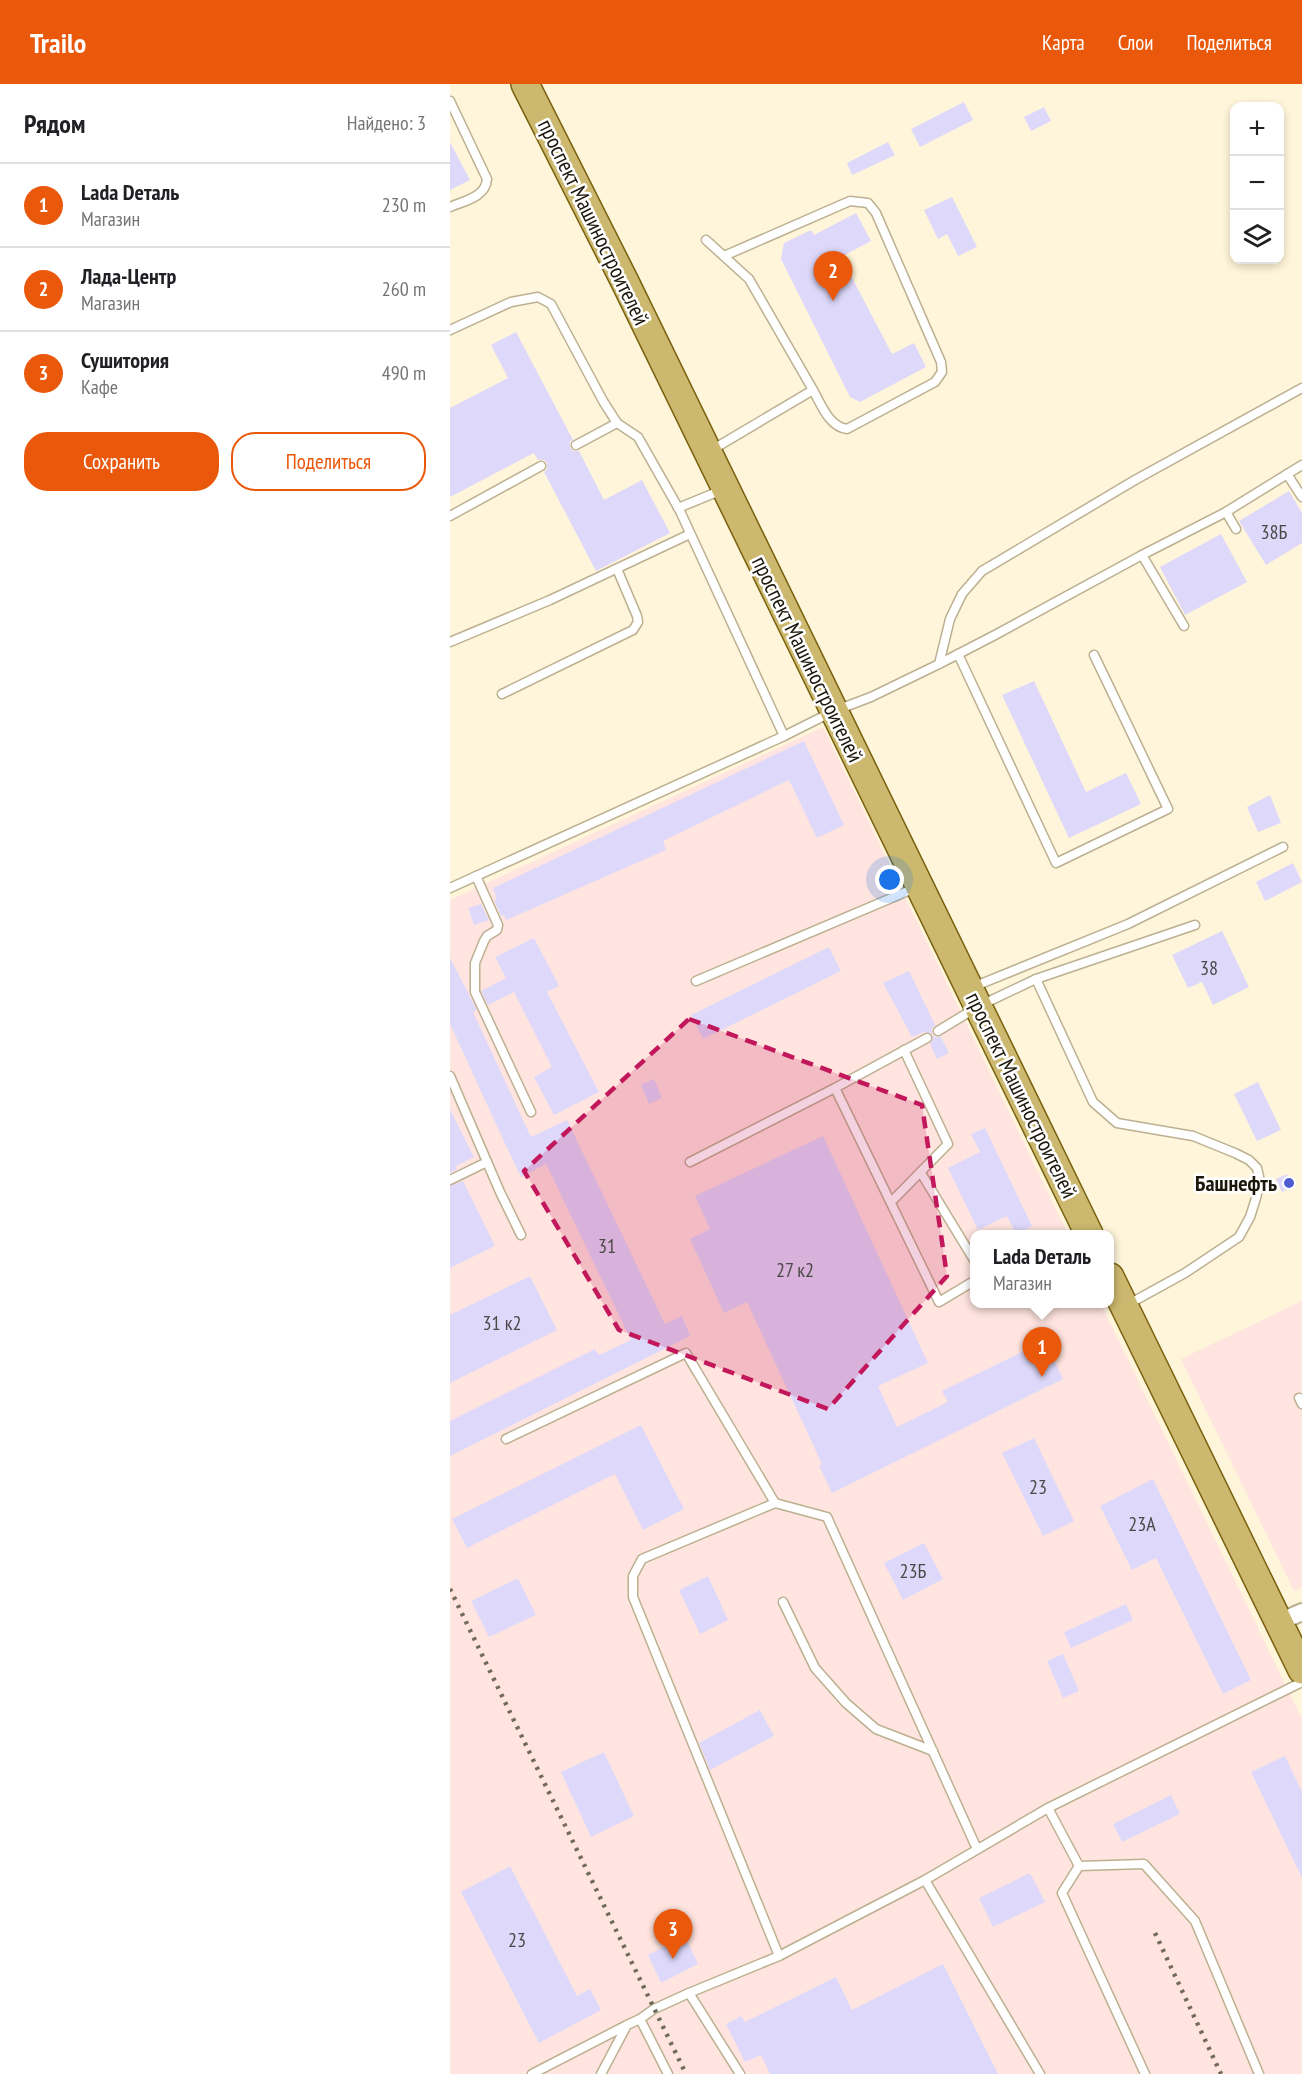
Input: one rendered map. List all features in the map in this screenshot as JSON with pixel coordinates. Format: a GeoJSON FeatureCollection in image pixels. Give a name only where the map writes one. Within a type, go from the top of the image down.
{"type":"FeatureCollection","features":[{"type":"Feature","properties":{"kind":"main road","name":"проспект Машиностроителей"},"geometry":{"type":"LineString","coordinates":[[525,84],[625,282],[1087,1230]]}},
{"type":"Feature","properties":{"kind":"main road"},"geometry":{"type":"LineString","coordinates":[[1114,1285],[1291,1617],[1302,1670]]}},
{"type":"Feature","properties":{"kind":"lane"},"geometry":{"type":"LineString","coordinates":[[450,101],[488,179],[485,190],[450,207]]}},
{"type":"Feature","properties":{"kind":"lane"},"geometry":{"type":"LineString","coordinates":[[706,240],[749,279],[829,418],[840,428],[847,429],[935,382],[942,372],[941,362],[876,213],[868,203],[850,201],[724,256]]}},
{"type":"Feature","properties":{"kind":"lane"},"geometry":{"type":"LineString","coordinates":[[450,330],[511,302],[538,297],[551,304],[617,423],[638,437],[678,508],[784,736]]}},
{"type":"Feature","properties":{"kind":"lane"},"geometry":{"type":"LineString","coordinates":[[939,664],[950,619],[962,594],[982,571],[1135,480],[1302,388]]}},
{"type":"Feature","properties":{"kind":"lane"},"geometry":{"type":"LineString","coordinates":[[707,452],[813,390]]}},
{"type":"Feature","properties":{"kind":"lane"},"geometry":{"type":"LineString","coordinates":[[576,445],[617,423]]}},
{"type":"Feature","properties":{"kind":"lane"},"geometry":{"type":"LineString","coordinates":[[450,888],[939,664],[1227,512],[1302,465]]}},
{"type":"Feature","properties":{"kind":"lane"},"geometry":{"type":"LineString","coordinates":[[450,516],[541,466]]}},
{"type":"Feature","properties":{"kind":"lane"},"geometry":{"type":"LineString","coordinates":[[1287,474],[1302,497]]}},
{"type":"Feature","properties":{"kind":"lane"},"geometry":{"type":"LineString","coordinates":[[678,508],[725,489]]}},
{"type":"Feature","properties":{"kind":"lane"},"geometry":{"type":"LineString","coordinates":[[1227,512],[1236,529]]}},
{"type":"Feature","properties":{"kind":"lane"},"geometry":{"type":"LineString","coordinates":[[450,642],[550,600],[690,534]]}},
{"type":"Feature","properties":{"kind":"lane"},"geometry":{"type":"LineString","coordinates":[[1142,555],[1184,626]]}},
{"type":"Feature","properties":{"kind":"lane"},"geometry":{"type":"LineString","coordinates":[[502,694],[633,630],[638,622],[637,616],[617,568]]}},
{"type":"Feature","properties":{"kind":"lane"},"geometry":{"type":"LineString","coordinates":[[958,654],[1056,862],[1168,809],[1094,655]]}},
{"type":"Feature","properties":{"kind":"lane"},"geometry":{"type":"LineString","coordinates":[[938,1031],[975,997],[1283,847]]}},
{"type":"Feature","properties":{"kind":"lane"},"geometry":{"type":"LineString","coordinates":[[476,876],[498,925],[497,930],[484,941],[475,963],[475,992],[531,1112]]}},
{"type":"Feature","properties":{"kind":"lane"},"geometry":{"type":"LineString","coordinates":[[696,981],[919,887]]}},
{"type":"Feature","properties":{"kind":"lane"},"geometry":{"type":"LineString","coordinates":[[975,997],[1036,979],[1195,925]]}},
{"type":"Feature","properties":{"kind":"lane"},"geometry":{"type":"LineString","coordinates":[[1036,979],[1093,1102],[1117,1123],[1193,1136],[1249,1160],[1257,1168],[1260,1181],[1256,1198],[1250,1217],[1239,1237],[1185,1272],[1124,1306]]}},
{"type":"Feature","properties":{"kind":"lane"},"geometry":{"type":"LineString","coordinates":[[690,1162],[927,1038]]}},
{"type":"Feature","properties":{"kind":"lane"},"geometry":{"type":"LineString","coordinates":[[891,1202],[948,1144],[904,1050]]}},
{"type":"Feature","properties":{"kind":"lane"},"geometry":{"type":"LineString","coordinates":[[450,1076],[521,1235]]}},
{"type":"Feature","properties":{"kind":"lane"},"geometry":{"type":"LineString","coordinates":[[835,1088],[939,1302],[970,1284]]}},
{"type":"Feature","properties":{"kind":"lane"},"geometry":{"type":"LineString","coordinates":[[450,1180],[487,1162]]}},
{"type":"Feature","properties":{"kind":"lane"},"geometry":{"type":"LineString","coordinates":[[921,1173],[970,1252]]}},
{"type":"Feature","properties":{"kind":"lane"},"geometry":{"type":"LineString","coordinates":[[506,1439],[686,1353],[775,1503]]}},
{"type":"Feature","properties":{"kind":"lane"},"geometry":{"type":"LineString","coordinates":[[778,1956],[633,1596],[633,1575],[642,1559],[775,1503],[827,1517],[977,1849]]}},
{"type":"Feature","properties":{"kind":"lane"},"geometry":{"type":"LineString","coordinates":[[783,1602],[815,1668],[846,1703],[876,1729],[933,1751]]}},
{"type":"Feature","properties":{"kind":"lane"},"geometry":{"type":"LineString","coordinates":[[532,2074],[640,2019],[654,2009],[778,1956],[925,1880],[1048,1808],[1302,1682]]}},
{"type":"Feature","properties":{"kind":"lane"},"geometry":{"type":"LineString","coordinates":[[1048,1808],[1079,1866]]}},
{"type":"Feature","properties":{"kind":"lane"},"geometry":{"type":"LineString","coordinates":[[1079,1866],[1144,1864],[1195,1921],[1259,2074]]}},
{"type":"Feature","properties":{"kind":"lane"},"geometry":{"type":"LineString","coordinates":[[1079,1866],[1062,1893],[1145,2074]]}},
{"type":"Feature","properties":{"kind":"lane"},"geometry":{"type":"LineString","coordinates":[[925,1880],[1040,2074]]}},
{"type":"Feature","properties":{"kind":"lane"},"geometry":{"type":"LineString","coordinates":[[689,1993],[740,2074]]}},
{"type":"Feature","properties":{"kind":"lane"},"geometry":{"type":"LineString","coordinates":[[640,2019],[668,2074]]}},
{"type":"Feature","properties":{"kind":"lane"},"geometry":{"type":"LineString","coordinates":[[601,2074],[627,2025]]}},
{"type":"Feature","properties":{"kind":"highlighted area"},"geometry":{"type":"Polygon","coordinates":[[[689,1019],[922,1105],[947,1276],[828,1409],[619,1330],[524,1171],[689,1019]]]}},
{"type":"Feature","properties":{"kind":"shaded area"},"geometry":{"type":"Polygon","coordinates":[[[823,727],[1066,1230],[970,1230],[970,1308],[1103,1308],[1302,1719],[1302,2074],[450,2074],[450,900],[823,727]]]}},
{"type":"Feature","properties":{"kind":"shaded area"},"geometry":{"type":"Polygon","coordinates":[[[1302,1301],[1302,1587],[1294,1591],[1181,1359],[1302,1301]]]}},
{"type":"Feature","properties":{"kind":"building"},"geometry":{"type":"Polygon","coordinates":[[[964,102],[973,120],[920,147],[911,129],[964,102]]]}},
{"type":"Feature","properties":{"kind":"building"},"geometry":{"type":"Polygon","coordinates":[[[1044,107],[1051,121],[1031,131],[1024,117],[1044,107]]]}},
{"type":"Feature","properties":{"kind":"building"},"geometry":{"type":"Polygon","coordinates":[[[450,142],[470,180],[450,190],[450,142]]]}},
{"type":"Feature","properties":{"kind":"building"},"geometry":{"type":"Polygon","coordinates":[[[888,142],[895,155],[852,175],[847,163],[888,142]]]}},
{"type":"Feature","properties":{"kind":"building"},"geometry":{"type":"Polygon","coordinates":[[[952,197],[977,247],[958,256],[947,234],[938,239],[924,210],[952,197]]]}},
{"type":"Feature","properties":{"kind":"building"},"geometry":{"type":"Polygon","coordinates":[[[856,213],[871,241],[841,257],[892,354],[914,343],[926,367],[860,402],[850,397],[781,259],[784,243],[811,230],[814,235],[856,213]]]}},
{"type":"Feature","properties":{"kind":"building"},"geometry":{"type":"Polygon","coordinates":[[[516,332],[573,440],[570,442],[570,447],[573,451],[579,451],[604,500],[642,480],[670,533],[596,571],[544,472],[547,469],[547,463],[544,460],[538,460],[534,453],[450,497],[450,408],[508,378],[491,345],[516,332]]]}},
{"type":"Feature","properties":{"kind":"building"},"geometry":{"type":"Polygon","coordinates":[[[1289,491],[1302,513],[1302,543],[1266,565],[1239,521],[1289,491]]]}},
{"type":"Feature","properties":{"kind":"building"},"geometry":{"type":"Polygon","coordinates":[[[1221,534],[1247,582],[1185,615],[1160,567],[1221,534]]]}},
{"type":"Feature","properties":{"kind":"building"},"geometry":{"type":"Polygon","coordinates":[[[1034,681],[1086,792],[1126,773],[1141,804],[1069,838],[1002,695],[1034,681]]]}},
{"type":"Feature","properties":{"kind":"building"},"geometry":{"type":"Polygon","coordinates":[[[804,741],[844,825],[817,838],[789,780],[663,841],[666,850],[506,920],[504,915],[501,916],[494,900],[497,899],[493,888],[804,741]]]}},
{"type":"Feature","properties":{"kind":"building"},"geometry":{"type":"Polygon","coordinates":[[[1270,795],[1281,823],[1258,832],[1247,807],[1270,795]]]}},
{"type":"Feature","properties":{"kind":"building"},"geometry":{"type":"Polygon","coordinates":[[[1293,863],[1302,882],[1265,901],[1256,882],[1293,863]]]}},
{"type":"Feature","properties":{"kind":"building"},"geometry":{"type":"Polygon","coordinates":[[[481,904],[489,920],[474,925],[468,908],[481,904]]]}},
{"type":"Feature","properties":{"kind":"building"},"geometry":{"type":"Polygon","coordinates":[[[1222,931],[1249,987],[1213,1005],[1202,982],[1188,988],[1172,955],[1222,931]]]}},
{"type":"Feature","properties":{"kind":"building"},"geometry":{"type":"Polygon","coordinates":[[[534,938],[559,986],[547,992],[599,1092],[554,1115],[534,1077],[552,1067],[514,992],[488,1005],[481,991],[506,978],[495,957],[534,938]]]}},
{"type":"Feature","properties":{"kind":"building"},"geometry":{"type":"Polygon","coordinates":[[[829,947],[841,971],[703,1039],[691,1015],[829,947]]]}},
{"type":"Feature","properties":{"kind":"building"},"geometry":{"type":"Polygon","coordinates":[[[450,958],[477,1010],[473,1012],[531,1137],[567,1120],[665,1324],[682,1316],[690,1336],[450,1456],[450,1421],[595,1349],[599,1355],[631,1340],[546,1164],[521,1177],[507,1148],[450,1024],[450,958]]]}},
{"type":"Feature","properties":{"kind":"building"},"geometry":{"type":"Polygon","coordinates":[[[909,971],[935,1025],[932,1028],[932,1034],[924,1032],[912,1037],[883,983],[909,971]]]}},
{"type":"Feature","properties":{"kind":"building"},"geometry":{"type":"Polygon","coordinates":[[[932,1034],[935,1037],[941,1037],[949,1053],[937,1059],[930,1044],[933,1039],[932,1034]]]}},
{"type":"Feature","properties":{"kind":"building"},"geometry":{"type":"Polygon","coordinates":[[[654,1079],[662,1098],[649,1104],[641,1085],[654,1079]]]}},
{"type":"Feature","properties":{"kind":"building"},"geometry":{"type":"Polygon","coordinates":[[[1258,1082],[1281,1130],[1257,1141],[1234,1094],[1258,1082]]]}},
{"type":"Feature","properties":{"kind":"building"},"geometry":{"type":"Polygon","coordinates":[[[450,1109],[474,1157],[456,1166],[457,1169],[450,1173],[450,1109]]]}},
{"type":"Feature","properties":{"kind":"building"},"geometry":{"type":"Polygon","coordinates":[[[985,1128],[1032,1226],[1024,1230],[1014,1230],[1007,1216],[978,1230],[948,1168],[980,1152],[971,1134],[985,1128]]]}},
{"type":"Feature","properties":{"kind":"building"},"geometry":{"type":"Polygon","coordinates":[[[823,1136],[928,1363],[878,1386],[897,1427],[948,1402],[942,1391],[1045,1341],[1063,1379],[832,1493],[819,1466],[822,1464],[747,1302],[724,1313],[690,1239],[710,1229],[695,1196],[823,1136]]]}},
{"type":"Feature","properties":{"kind":"building"},"geometry":{"type":"Polygon","coordinates":[[[1287,1174],[1293,1187],[1282,1192],[1276,1179],[1287,1174]]]}},
{"type":"Feature","properties":{"kind":"building"},"geometry":{"type":"Polygon","coordinates":[[[463,1181],[495,1246],[450,1268],[450,1186],[463,1181]]]}},
{"type":"Feature","properties":{"kind":"building"},"geometry":{"type":"Polygon","coordinates":[[[530,1276],[557,1330],[450,1383],[450,1315],[530,1276]]]}},
{"type":"Feature","properties":{"kind":"building"},"geometry":{"type":"Polygon","coordinates":[[[641,1425],[684,1509],[643,1530],[615,1474],[467,1548],[452,1519],[641,1425]]]}},
{"type":"Feature","properties":{"kind":"building"},"geometry":{"type":"Polygon","coordinates":[[[1034,1438],[1074,1521],[1043,1536],[1002,1453],[1034,1438]]]}},
{"type":"Feature","properties":{"kind":"building"},"geometry":{"type":"Polygon","coordinates":[[[1153,1479],[1251,1680],[1223,1694],[1156,1558],[1132,1570],[1100,1506],[1153,1479]]]}},
{"type":"Feature","properties":{"kind":"building"},"geometry":{"type":"Polygon","coordinates":[[[924,1543],[943,1579],[903,1600],[884,1563],[924,1543]]]}},
{"type":"Feature","properties":{"kind":"building"},"geometry":{"type":"Polygon","coordinates":[[[708,1576],[728,1620],[700,1634],[679,1590],[708,1576]]]}},
{"type":"Feature","properties":{"kind":"building"},"geometry":{"type":"Polygon","coordinates":[[[518,1578],[536,1615],[489,1637],[471,1601],[518,1578]]]}},
{"type":"Feature","properties":{"kind":"building"},"geometry":{"type":"Polygon","coordinates":[[[1126,1604],[1133,1620],[1071,1648],[1064,1632],[1126,1604]]]}},
{"type":"Feature","properties":{"kind":"building"},"geometry":{"type":"Polygon","coordinates":[[[1063,1654],[1079,1691],[1063,1698],[1047,1661],[1063,1654]]]}},
{"type":"Feature","properties":{"kind":"building"},"geometry":{"type":"Polygon","coordinates":[[[760,1710],[774,1736],[710,1770],[699,1743],[760,1710]]]}},
{"type":"Feature","properties":{"kind":"building"},"geometry":{"type":"Polygon","coordinates":[[[604,1752],[634,1816],[591,1837],[561,1772],[604,1752]]]}},
{"type":"Feature","properties":{"kind":"building"},"geometry":{"type":"Polygon","coordinates":[[[1285,1756],[1302,1792],[1302,1878],[1251,1772],[1285,1756]]]}},
{"type":"Feature","properties":{"kind":"building"},"geometry":{"type":"Polygon","coordinates":[[[1171,1795],[1180,1814],[1122,1842],[1113,1824],[1171,1795]]]}},
{"type":"Feature","properties":{"kind":"building"},"geometry":{"type":"Polygon","coordinates":[[[510,1866],[577,1996],[590,1989],[601,2010],[539,2043],[461,1892],[510,1866]]]}},
{"type":"Feature","properties":{"kind":"building"},"geometry":{"type":"Polygon","coordinates":[[[1030,1873],[1045,1902],[993,1927],[979,1898],[1030,1873]]]}},
{"type":"Feature","properties":{"kind":"building"},"geometry":{"type":"Polygon","coordinates":[[[685,1936],[698,1964],[661,1983],[648,1955],[685,1936]]]}},
{"type":"Feature","properties":{"kind":"building"},"geometry":{"type":"Polygon","coordinates":[[[943,1964],[998,2074],[770,2074],[761,2055],[745,2062],[726,2024],[741,2016],[745,2022],[836,1977],[852,2010],[943,1964]]]}},
{"type":"Feature","properties":{"kind":"railway"},"geometry":{"type":"LineString","coordinates":[[450,1589],[686,2074]]}},
{"type":"Feature","properties":{"kind":"railway"},"geometry":{"type":"LineString","coordinates":[[1155,1933],[1221,2074]]}},
{"type":"Feature","properties":{"kind":"place","name":"Лада-Центр"},"geometry":{"type":"Point","coordinates":[833,301]}},
{"type":"Feature","properties":{"kind":"place","name":"Башнефть"},"geometry":{"type":"Point","coordinates":[1289,1183]}},
{"type":"Feature","properties":{"kind":"place","name":"Lada Dеталь"},"geometry":{"type":"Point","coordinates":[1042,1377]}},
{"type":"Feature","properties":{"kind":"place","name":"Сушитория"},"geometry":{"type":"Point","coordinates":[673,1959]}}]}
